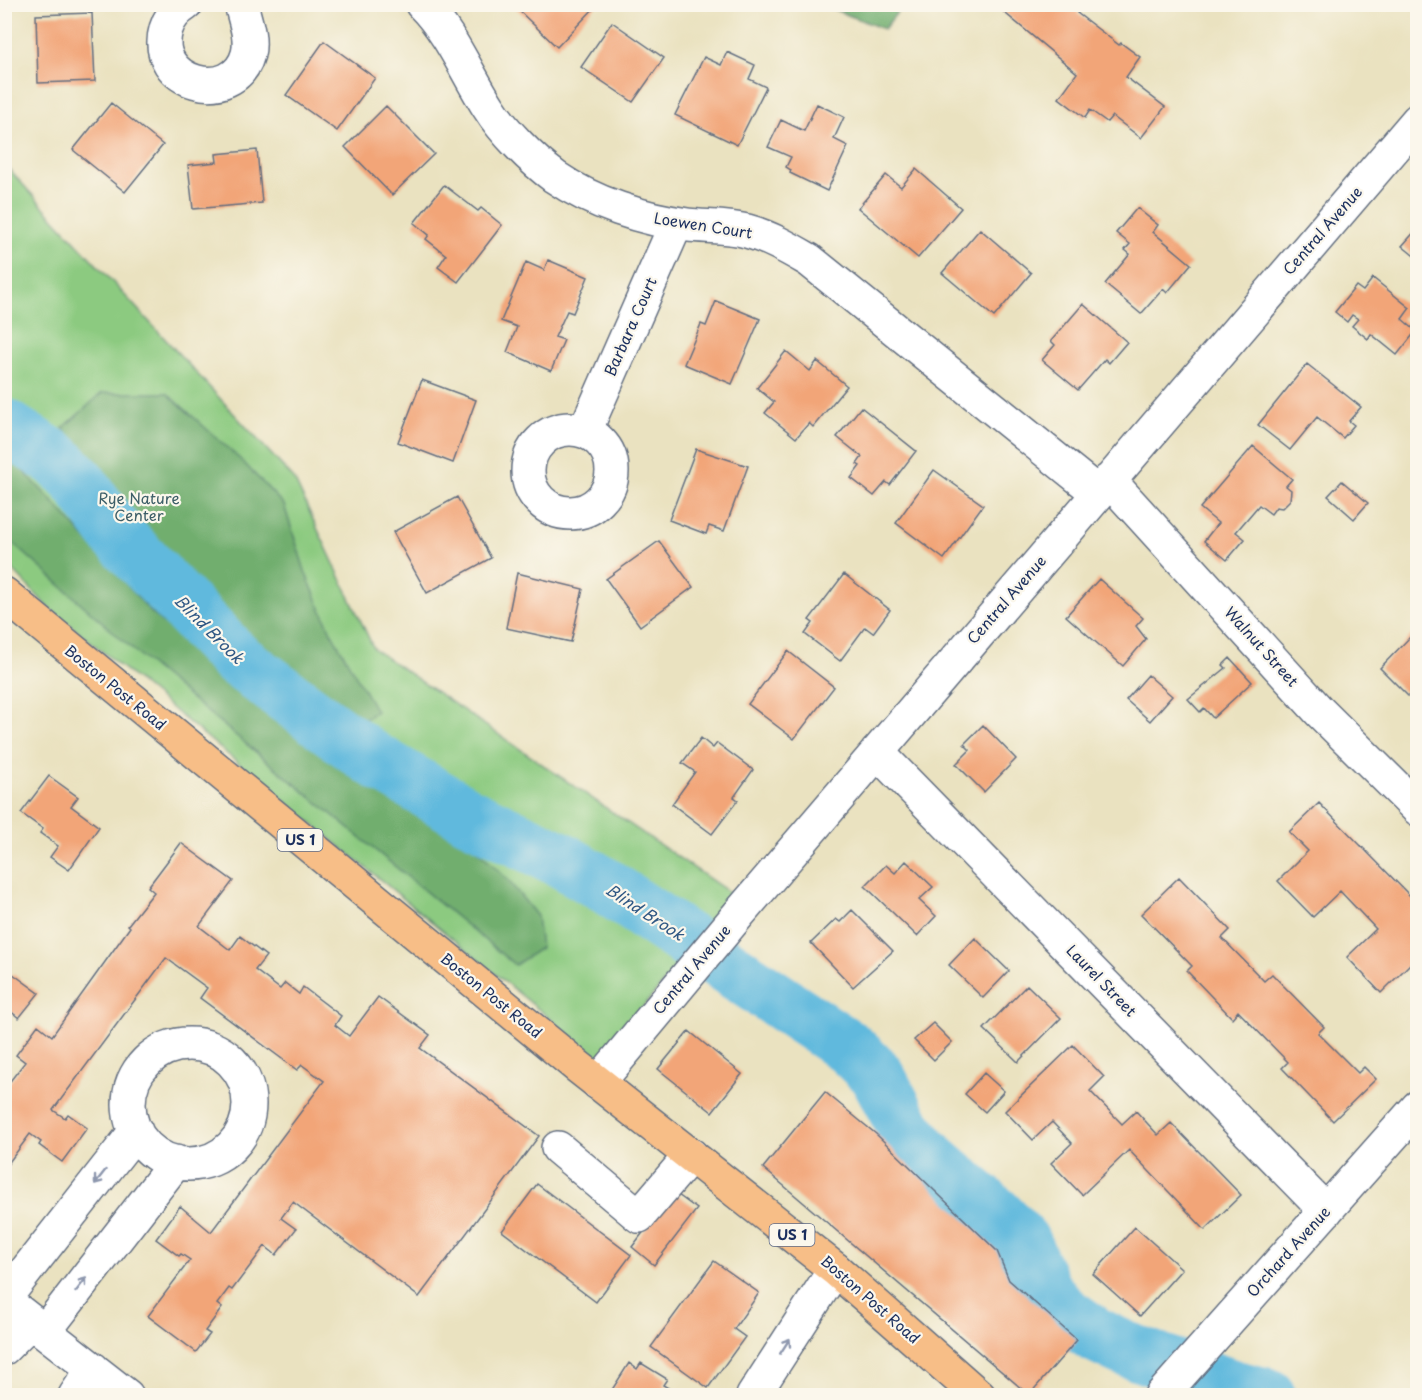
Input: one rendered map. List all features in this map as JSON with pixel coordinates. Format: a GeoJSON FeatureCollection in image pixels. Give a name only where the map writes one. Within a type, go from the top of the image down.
{"type":"FeatureCollection","features":[{"type":"Feature","properties":{"kind":"main road","name":"Boston Post Road"},"geometry":{"type":"LineString","coordinates":[[4,594],[598,1083],[835,1269],[979,1395]]}},
{"type":"Feature","properties":{"kind":"street"},"geometry":{"type":"LineString","coordinates":[[186,4],[169,22],[164,37],[165,51],[170,64],[184,78],[210,85],[223,81],[239,70],[248,56],[249,37],[241,4]]}},
{"type":"Feature","properties":{"kind":"street","name":"Loewen Court"},"geometry":{"type":"LineString","coordinates":[[422,4],[448,40],[490,110],[521,146],[555,176],[592,197],[635,214],[676,224],[744,230],[776,241],[809,260],[1104,487]]}},
{"type":"Feature","properties":{"kind":"street","name":"Central Avenue"},"geometry":{"type":"LineString","coordinates":[[598,1083],[727,928],[1418,120]]}},
{"type":"Feature","properties":{"kind":"street","name":"Barbara Court"},"geometry":{"type":"LineString","coordinates":[[585,431],[676,224]]}},
{"type":"Feature","properties":{"kind":"street","name":"Walnut Street"},"geometry":{"type":"LineString","coordinates":[[1104,487],[1319,711],[1418,808]]}},
{"type":"Feature","properties":{"kind":"street","name":"Laurel Street"},"geometry":{"type":"LineString","coordinates":[[877,752],[1326,1211]]}},
{"type":"Feature","properties":{"kind":"street"},"geometry":{"type":"LineString","coordinates":[[4,1348],[38,1326],[169,1172],[211,1160],[228,1150],[241,1134],[248,1114],[248,1095],[242,1075],[229,1059],[213,1048],[194,1044],[175,1045],[156,1053],[142,1066],[132,1082],[128,1102],[131,1121],[128,1141],[4,1299],[38,1326],[93,1369],[127,1395]]}},
{"type":"Feature","properties":{"kind":"street","name":"Orchard Avenue"},"geometry":{"type":"LineString","coordinates":[[1162,1394],[1418,1107]]}},
{"type":"Feature","properties":{"kind":"street"},"geometry":{"type":"LineString","coordinates":[[128,1141],[169,1172]]}},
{"type":"Feature","properties":{"kind":"street"},"geometry":{"type":"LineString","coordinates":[[558,1148],[639,1216],[691,1155]]}},
{"type":"Feature","properties":{"kind":"street"},"geometry":{"type":"LineString","coordinates":[[753,1395],[835,1269]]}},
{"type":"Feature","properties":{"kind":"street"},"geometry":{"type":"LineString","coordinates":[[75,1395],[93,1369]]}},
{"type":"Feature","properties":{"kind":"green space"},"geometry":{"type":"Polygon","coordinates":[[[822,5],[903,5],[884,29],[822,5]]]}},
{"type":"Feature","properties":{"kind":"green space","name":"Rye Nature Center"},"geometry":{"type":"Polygon","coordinates":[[[4,164],[294,479],[374,649],[736,897],[599,1059],[47,606],[5,562],[4,164]]]}},
{"type":"Feature","properties":{"kind":"green space"},"geometry":{"type":"Polygon","coordinates":[[[102,393],[167,393],[242,461],[284,505],[306,574],[331,632],[376,711],[362,722],[345,715],[234,624],[167,555],[63,428],[102,393]]]}},
{"type":"Feature","properties":{"kind":"green space"},"geometry":{"type":"Polygon","coordinates":[[[5,452],[152,613],[205,661],[287,725],[452,824],[508,880],[537,916],[541,948],[515,965],[155,669],[5,536],[5,452]]]}},
{"type":"Feature","properties":{"kind":"building"},"geometry":{"type":"Polygon","coordinates":[[[512,4],[598,4],[557,47],[512,4]]]}},
{"type":"Feature","properties":{"kind":"building"},"geometry":{"type":"Polygon","coordinates":[[[994,4],[1077,4],[1082,8],[1077,13],[1119,45],[1121,43],[1140,57],[1126,77],[1165,107],[1141,138],[1112,116],[1107,122],[1090,110],[1085,118],[1059,98],[1077,73],[994,4]]]}},
{"type":"Feature","properties":{"kind":"building"},"geometry":{"type":"Polygon","coordinates":[[[92,13],[95,81],[38,83],[36,15],[92,13]]]}},
{"type":"Feature","properties":{"kind":"building"},"geometry":{"type":"Polygon","coordinates":[[[612,22],[664,58],[633,102],[581,67],[612,22]]]}},
{"type":"Feature","properties":{"kind":"building"},"geometry":{"type":"Polygon","coordinates":[[[324,41],[375,78],[337,131],[286,95],[324,41]]]}},
{"type":"Feature","properties":{"kind":"building"},"geometry":{"type":"Polygon","coordinates":[[[727,52],[755,65],[749,79],[766,87],[737,145],[675,115],[704,57],[721,65],[727,52]]]}},
{"type":"Feature","properties":{"kind":"building"},"geometry":{"type":"Polygon","coordinates":[[[111,103],[163,145],[125,192],[73,150],[111,103]]]}},
{"type":"Feature","properties":{"kind":"building"},"geometry":{"type":"Polygon","coordinates":[[[817,104],[844,117],[834,139],[848,146],[827,191],[790,173],[791,170],[786,167],[791,157],[768,147],[781,120],[804,131],[817,104]]]}},
{"type":"Feature","properties":{"kind":"building"},"geometry":{"type":"Polygon","coordinates":[[[386,106],[434,154],[392,195],[345,147],[386,106]]]}},
{"type":"Feature","properties":{"kind":"building"},"geometry":{"type":"Polygon","coordinates":[[[257,150],[262,203],[193,209],[188,165],[217,162],[216,154],[257,150]]]}},
{"type":"Feature","properties":{"kind":"building"},"geometry":{"type":"Polygon","coordinates":[[[916,169],[961,208],[918,258],[858,208],[886,175],[901,187],[916,169]]]}},
{"type":"Feature","properties":{"kind":"building"},"geometry":{"type":"Polygon","coordinates":[[[444,185],[478,211],[481,208],[502,225],[458,282],[438,267],[446,255],[426,239],[429,235],[414,223],[444,185]]]}},
{"type":"Feature","properties":{"kind":"building"},"geometry":{"type":"Polygon","coordinates":[[[1137,208],[1158,225],[1153,232],[1191,264],[1167,293],[1163,289],[1141,314],[1105,284],[1130,254],[1125,250],[1130,244],[1116,233],[1137,208]]]}},
{"type":"Feature","properties":{"kind":"building"},"geometry":{"type":"Polygon","coordinates":[[[1418,228],[1418,259],[1402,246],[1418,228]]]}},
{"type":"Feature","properties":{"kind":"building"},"geometry":{"type":"Polygon","coordinates":[[[980,229],[1031,273],[994,317],[942,273],[980,229]]]}},
{"type":"Feature","properties":{"kind":"building"},"geometry":{"type":"Polygon","coordinates":[[[548,260],[588,277],[573,313],[567,311],[555,337],[564,340],[551,371],[507,352],[517,327],[501,321],[526,262],[544,270],[548,260]]]}},
{"type":"Feature","properties":{"kind":"building"},"geometry":{"type":"Polygon","coordinates":[[[1373,278],[1410,308],[1402,319],[1416,331],[1397,355],[1371,334],[1368,339],[1352,326],[1358,319],[1352,315],[1347,322],[1335,312],[1356,286],[1363,291],[1373,278]]]}},
{"type":"Feature","properties":{"kind":"building"},"geometry":{"type":"Polygon","coordinates":[[[716,301],[760,319],[732,384],[684,364],[701,324],[706,326],[716,301]]]}},
{"type":"Feature","properties":{"kind":"building"},"geometry":{"type":"Polygon","coordinates":[[[1083,304],[1127,342],[1109,363],[1105,359],[1078,390],[1042,360],[1055,345],[1051,341],[1083,304]]]}},
{"type":"Feature","properties":{"kind":"building"},"geometry":{"type":"Polygon","coordinates":[[[786,351],[810,371],[817,361],[847,386],[813,427],[809,423],[796,438],[765,413],[774,402],[757,388],[786,351]]]}},
{"type":"Feature","properties":{"kind":"building"},"geometry":{"type":"Polygon","coordinates":[[[1307,364],[1361,407],[1349,421],[1354,425],[1343,438],[1317,417],[1290,450],[1258,425],[1307,364]]]}},
{"type":"Feature","properties":{"kind":"building"},"geometry":{"type":"Polygon","coordinates":[[[422,380],[476,400],[453,463],[398,442],[422,380]]]}},
{"type":"Feature","properties":{"kind":"building"},"geometry":{"type":"Polygon","coordinates":[[[861,407],[916,451],[890,485],[886,482],[874,496],[851,478],[860,466],[857,464],[862,457],[837,437],[861,407]]]}},
{"type":"Feature","properties":{"kind":"building"},"geometry":{"type":"Polygon","coordinates":[[[1253,446],[1292,479],[1286,486],[1291,490],[1290,500],[1282,508],[1276,507],[1271,514],[1259,505],[1236,532],[1245,539],[1227,560],[1204,541],[1218,523],[1200,508],[1253,446]]]}},
{"type":"Feature","properties":{"kind":"building"},"geometry":{"type":"Polygon","coordinates":[[[696,449],[748,466],[724,531],[709,526],[706,534],[669,520],[696,449]]]}},
{"type":"Feature","properties":{"kind":"building"},"geometry":{"type":"Polygon","coordinates":[[[934,470],[983,505],[944,559],[896,523],[934,470]]]}},
{"type":"Feature","properties":{"kind":"building"},"geometry":{"type":"Polygon","coordinates":[[[1342,481],[1368,503],[1354,519],[1328,496],[1342,481]]]}},
{"type":"Feature","properties":{"kind":"building"},"geometry":{"type":"Polygon","coordinates":[[[457,497],[491,558],[427,593],[393,532],[457,497]]]}},
{"type":"Feature","properties":{"kind":"building"},"geometry":{"type":"Polygon","coordinates":[[[659,541],[693,587],[640,626],[606,579],[659,541]]]}},
{"type":"Feature","properties":{"kind":"building"},"geometry":{"type":"Polygon","coordinates":[[[517,573],[583,589],[571,642],[506,628],[517,573]]]}},
{"type":"Feature","properties":{"kind":"building"},"geometry":{"type":"Polygon","coordinates":[[[844,574],[890,610],[873,633],[865,627],[840,661],[805,634],[813,623],[809,620],[844,574]]]}},
{"type":"Feature","properties":{"kind":"building"},"geometry":{"type":"Polygon","coordinates":[[[1099,579],[1143,618],[1136,626],[1146,639],[1123,666],[1066,616],[1099,579]]]}},
{"type":"Feature","properties":{"kind":"building"},"geometry":{"type":"Polygon","coordinates":[[[1413,634],[1418,639],[1418,706],[1380,668],[1413,634]]]}},
{"type":"Feature","properties":{"kind":"building"},"geometry":{"type":"Polygon","coordinates":[[[788,651],[834,687],[794,739],[748,704],[788,651]]]}},
{"type":"Feature","properties":{"kind":"building"},"geometry":{"type":"Polygon","coordinates":[[[1230,658],[1252,682],[1213,718],[1204,708],[1200,712],[1188,699],[1226,668],[1223,665],[1230,658]]]}},
{"type":"Feature","properties":{"kind":"building"},"geometry":{"type":"Polygon","coordinates":[[[1148,675],[1172,696],[1150,721],[1126,700],[1148,675]]]}},
{"type":"Feature","properties":{"kind":"building"},"geometry":{"type":"Polygon","coordinates":[[[983,725],[1016,759],[984,792],[956,764],[970,750],[964,744],[983,725]]]}},
{"type":"Feature","properties":{"kind":"building"},"geometry":{"type":"Polygon","coordinates":[[[701,738],[713,748],[717,743],[753,770],[734,797],[738,800],[712,834],[672,804],[695,772],[682,763],[701,738]]]}},
{"type":"Feature","properties":{"kind":"building"},"geometry":{"type":"Polygon","coordinates":[[[49,776],[78,797],[71,806],[99,827],[69,870],[50,857],[58,846],[40,833],[43,829],[21,813],[49,776]]]}},
{"type":"Feature","properties":{"kind":"building"},"geometry":{"type":"Polygon","coordinates":[[[1319,803],[1418,904],[1418,970],[1411,963],[1381,993],[1347,957],[1376,929],[1340,891],[1313,917],[1278,881],[1308,851],[1289,832],[1319,803]]]}},
{"type":"Feature","properties":{"kind":"building"},"geometry":{"type":"Polygon","coordinates":[[[181,843],[233,881],[199,926],[230,950],[240,936],[266,956],[255,970],[280,989],[285,983],[299,994],[303,987],[341,1016],[335,1025],[349,1036],[378,997],[430,1035],[420,1048],[539,1136],[419,1297],[293,1202],[281,1218],[296,1229],[276,1255],[265,1246],[232,1290],[229,1288],[217,1304],[222,1308],[205,1331],[210,1334],[196,1352],[148,1316],[190,1260],[181,1254],[179,1256],[156,1239],[180,1206],[211,1232],[324,1081],[302,1065],[297,1070],[200,998],[207,988],[166,958],[53,1110],[65,1118],[68,1114],[87,1128],[62,1162],[39,1145],[41,1142],[30,1134],[4,1169],[4,1089],[25,1062],[16,1055],[38,1025],[52,1036],[130,927],[128,925],[154,892],[148,887],[181,843]]]}},
{"type":"Feature","properties":{"kind":"building"},"geometry":{"type":"Polygon","coordinates":[[[906,861],[933,887],[919,900],[936,916],[917,936],[865,886],[886,865],[895,873],[906,861]]]}},
{"type":"Feature","properties":{"kind":"building"},"geometry":{"type":"Polygon","coordinates":[[[1179,877],[1230,930],[1222,938],[1264,981],[1272,974],[1324,1027],[1318,1033],[1358,1073],[1364,1067],[1376,1079],[1333,1121],[1282,1068],[1288,1062],[1238,1011],[1232,1018],[1187,971],[1192,966],[1141,914],[1179,877]]]}},
{"type":"Feature","properties":{"kind":"building"},"geometry":{"type":"Polygon","coordinates":[[[852,910],[893,951],[853,987],[811,943],[836,919],[840,922],[852,910]]]}},
{"type":"Feature","properties":{"kind":"building"},"geometry":{"type":"Polygon","coordinates":[[[975,938],[1009,971],[983,998],[949,965],[975,938]]]}},
{"type":"Feature","properties":{"kind":"building"},"geometry":{"type":"Polygon","coordinates":[[[13,974],[39,993],[19,1018],[4,1006],[4,985],[13,974]]]}},
{"type":"Feature","properties":{"kind":"building"},"geometry":{"type":"Polygon","coordinates":[[[1027,985],[1061,1018],[1018,1062],[984,1029],[1027,985]]]}},
{"type":"Feature","properties":{"kind":"building"},"geometry":{"type":"Polygon","coordinates":[[[933,1023],[952,1042],[934,1060],[914,1040],[933,1023]]]}},
{"type":"Feature","properties":{"kind":"building"},"geometry":{"type":"Polygon","coordinates":[[[689,1031],[742,1074],[712,1112],[658,1069],[689,1031]]]}},
{"type":"Feature","properties":{"kind":"building"},"geometry":{"type":"Polygon","coordinates":[[[1073,1045],[1104,1077],[1090,1091],[1122,1124],[1136,1111],[1158,1135],[1171,1123],[1241,1195],[1205,1230],[1129,1150],[1082,1195],[1051,1163],[1072,1143],[1052,1122],[1033,1140],[1005,1111],[1073,1045]]]}},
{"type":"Feature","properties":{"kind":"building"},"geometry":{"type":"Polygon","coordinates":[[[984,1073],[1004,1091],[985,1112],[965,1094],[984,1073]]]}},
{"type":"Feature","properties":{"kind":"building"},"geometry":{"type":"Polygon","coordinates":[[[825,1092],[876,1134],[997,1251],[1009,1280],[1077,1340],[1029,1395],[763,1168],[825,1092]]]}},
{"type":"Feature","properties":{"kind":"building"},"geometry":{"type":"Polygon","coordinates":[[[537,1184],[631,1255],[596,1302],[502,1231],[537,1184]]]}},
{"type":"Feature","properties":{"kind":"building"},"geometry":{"type":"Polygon","coordinates":[[[674,1192],[697,1209],[654,1265],[632,1247],[674,1192]]]}},
{"type":"Feature","properties":{"kind":"building"},"geometry":{"type":"Polygon","coordinates":[[[1135,1227],[1182,1269],[1140,1316],[1093,1274],[1135,1227]]]}},
{"type":"Feature","properties":{"kind":"building"},"geometry":{"type":"Polygon","coordinates":[[[714,1261],[759,1293],[734,1329],[745,1337],[708,1388],[651,1347],[714,1261]]]}},
{"type":"Feature","properties":{"kind":"building"},"geometry":{"type":"Polygon","coordinates":[[[629,1363],[637,1369],[641,1363],[667,1379],[663,1385],[675,1392],[672,1396],[608,1396],[629,1363]]]}},
{"type":"Feature","properties":{"kind":"waterway","name":"Blind Brook"},"geometry":{"type":"LineString","coordinates":[[4,426],[56,459],[78,481],[118,536],[235,658],[373,759],[468,815],[560,859],[606,886],[848,1047],[877,1075],[905,1128],[925,1153],[996,1214],[1022,1241],[1044,1290],[1064,1313],[1094,1334],[1123,1348],[1235,1388],[1268,1396]]}}]}
